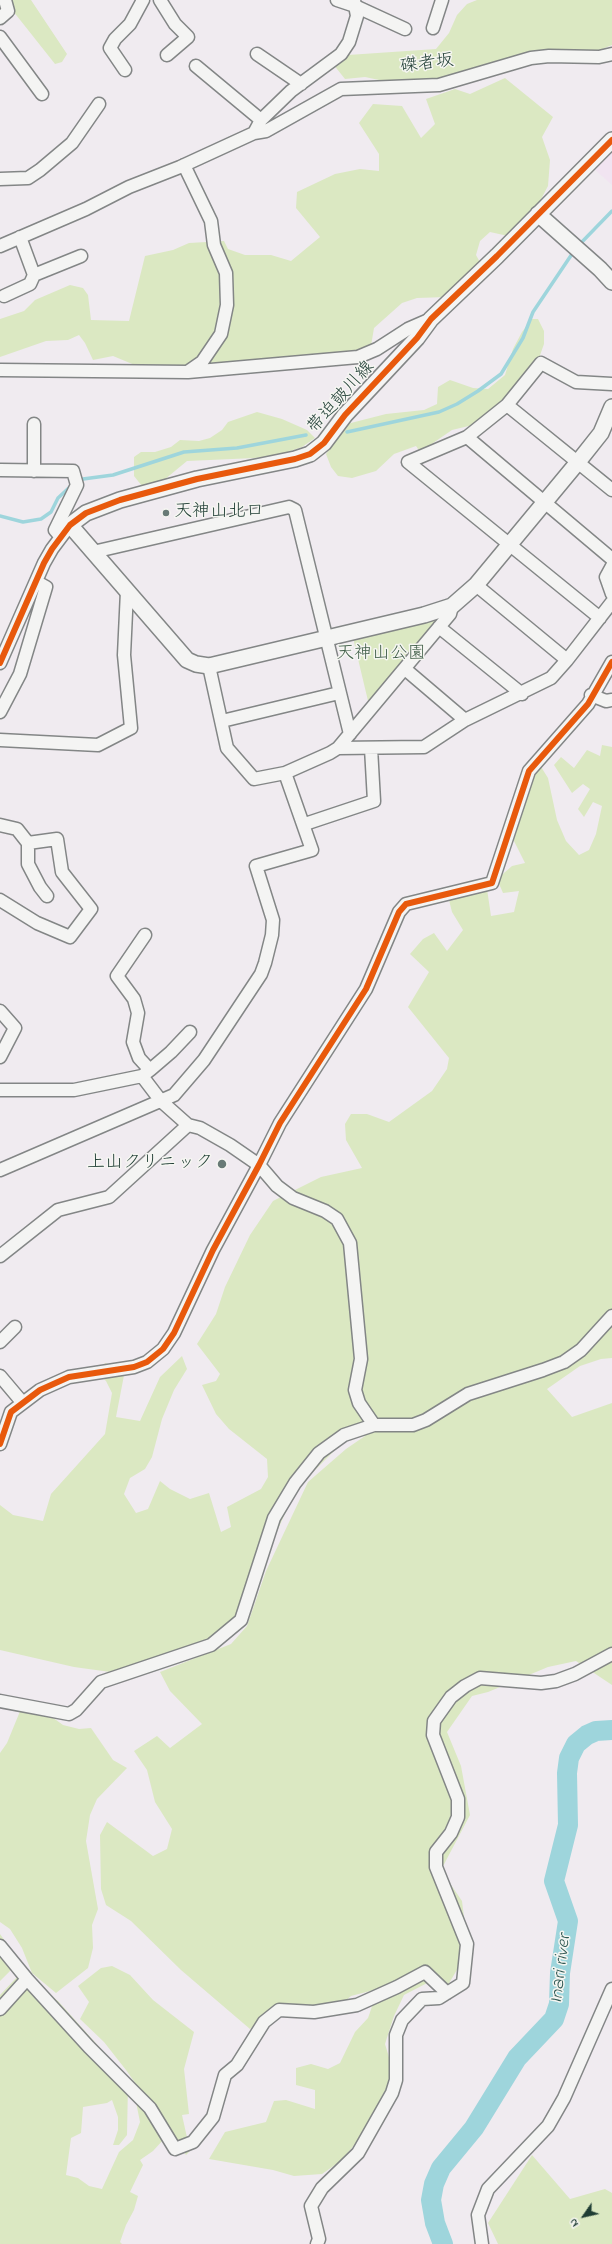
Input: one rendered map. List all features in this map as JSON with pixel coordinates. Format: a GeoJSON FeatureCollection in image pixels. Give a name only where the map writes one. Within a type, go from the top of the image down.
{"type":"FeatureCollection","features":[{"type":"Feature","properties":{"kind":"street"},"geometry":{"type":"LineString","coordinates":[[0,18],[8,11],[5,0]]}},
{"type":"Feature","properties":{"kind":"street"},"geometry":{"type":"LineString","coordinates":[[124,70],[110,48],[115,39],[130,24],[143,0]]}},
{"type":"Feature","properties":{"kind":"street"},"geometry":{"type":"LineString","coordinates":[[337,0],[355,3],[405,29]]}},
{"type":"Feature","properties":{"kind":"street"},"geometry":{"type":"LineString","coordinates":[[432,28],[442,0]]}},
{"type":"Feature","properties":{"kind":"street"},"geometry":{"type":"LineString","coordinates":[[166,3],[175,24],[188,37],[167,55]]}},
{"type":"Feature","properties":{"kind":"street"},"geometry":{"type":"LineString","coordinates":[[254,133],[261,120],[301,84],[341,54],[349,42],[357,16],[355,3]]}},
{"type":"Feature","properties":{"kind":"street"},"geometry":{"type":"LineString","coordinates":[[0,37],[42,94]]}},
{"type":"Feature","properties":{"kind":"street"},"geometry":{"type":"LineString","coordinates":[[257,54],[301,84]]}},
{"type":"Feature","properties":{"kind":"street","name":"磔者坂"},"geometry":{"type":"LineString","coordinates":[[0,246],[86,209],[129,187],[184,165],[254,133],[266,131],[341,89],[439,85],[531,58],[549,56],[599,57],[612,54]]}},
{"type":"Feature","properties":{"kind":"street"},"geometry":{"type":"LineString","coordinates":[[196,66],[261,120]]}},
{"type":"Feature","properties":{"kind":"street"},"geometry":{"type":"LineString","coordinates":[[0,179],[28,178],[40,170],[72,143],[99,104]]}},
{"type":"Feature","properties":{"kind":"street","name":"帯迫皷川線"},"geometry":{"type":"LineString","coordinates":[[0,663],[49,554],[66,531],[86,513],[120,500],[197,479],[295,459],[310,454],[324,443],[345,415],[417,338],[431,319],[612,140]]}},
{"type":"Feature","properties":{"kind":"street"},"geometry":{"type":"LineString","coordinates":[[184,165],[211,221],[214,245],[226,273],[227,305],[221,334],[202,362],[188,372]]}},
{"type":"Feature","properties":{"kind":"street"},"geometry":{"type":"LineString","coordinates":[[538,214],[612,282]]}},
{"type":"Feature","properties":{"kind":"street"},"geometry":{"type":"LineString","coordinates":[[20,237],[34,276]]}},
{"type":"Feature","properties":{"kind":"street"},"geometry":{"type":"LineString","coordinates":[[4,296],[30,284],[34,276],[81,256]]}},
{"type":"Feature","properties":{"kind":"street"},"geometry":{"type":"LineString","coordinates":[[0,370],[188,372],[358,357],[377,350],[408,329],[431,319]]}},
{"type":"Feature","properties":{"kind":"street"},"geometry":{"type":"LineString","coordinates":[[600,618],[408,462],[467,437],[507,405],[541,363],[576,382],[612,384]]}},
{"type":"Feature","properties":{"kind":"street"},"geometry":{"type":"LineString","coordinates":[[507,405],[612,490]]}},
{"type":"Feature","properties":{"kind":"street"},"geometry":{"type":"LineString","coordinates":[[0,470],[72,471],[77,485],[56,530],[66,531],[93,552],[187,660],[196,664],[209,666],[325,637],[424,615],[452,606],[476,585],[578,462],[601,433],[612,407]]}},
{"type":"Feature","properties":{"kind":"street"},"geometry":{"type":"LineString","coordinates":[[34,424],[34,471]]}},
{"type":"Feature","properties":{"kind":"street"},"geometry":{"type":"LineString","coordinates":[[467,437],[612,559]]}},
{"type":"Feature","properties":{"kind":"street"},"geometry":{"type":"LineString","coordinates":[[93,552],[289,506],[295,510],[350,734]]}},
{"type":"Feature","properties":{"kind":"street"},"geometry":{"type":"LineString","coordinates":[[612,566],[606,577],[612,594]]}},
{"type":"Feature","properties":{"kind":"street"},"geometry":{"type":"LineString","coordinates":[[0,712],[20,674],[46,587],[37,582]]}},
{"type":"Feature","properties":{"kind":"street"},"geometry":{"type":"LineString","coordinates":[[476,585],[567,660]]}},
{"type":"Feature","properties":{"kind":"street"},"geometry":{"type":"LineString","coordinates":[[0,740],[98,745],[131,728],[124,655],[127,591]]}},
{"type":"Feature","properties":{"kind":"street"},"geometry":{"type":"LineString","coordinates":[[338,748],[424,747],[465,720],[522,694],[551,678],[567,660],[612,602]]}},
{"type":"Feature","properties":{"kind":"street"},"geometry":{"type":"LineString","coordinates":[[209,666],[227,748],[254,779],[285,773],[338,748],[450,614],[452,606]]}},
{"type":"Feature","properties":{"kind":"street"},"geometry":{"type":"LineString","coordinates":[[439,627],[522,694]]}},
{"type":"Feature","properties":{"kind":"street"},"geometry":{"type":"LineString","coordinates":[[0,1444],[11,1412],[22,1402],[40,1390],[69,1376],[134,1367],[147,1362],[163,1349],[174,1333],[213,1250],[260,1166],[280,1122],[366,989],[399,912],[406,904],[492,883],[529,770],[588,704],[591,695],[612,662]]}},
{"type":"Feature","properties":{"kind":"street"},"geometry":{"type":"LineString","coordinates":[[405,669],[465,720]]}},
{"type":"Feature","properties":{"kind":"street"},"geometry":{"type":"LineString","coordinates":[[222,721],[339,693]]}},
{"type":"Feature","properties":{"kind":"street"},"geometry":{"type":"LineString","coordinates":[[591,695],[606,701],[612,700]]}},
{"type":"Feature","properties":{"kind":"street"},"geometry":{"type":"LineString","coordinates":[[305,824],[374,801],[371,748]]}},
{"type":"Feature","properties":{"kind":"street"},"geometry":{"type":"LineString","coordinates":[[0,1170],[174,1095],[204,1060],[261,974],[272,935],[273,920],[256,866],[312,850],[305,824],[285,773]]}},
{"type":"Feature","properties":{"kind":"street"},"geometry":{"type":"LineString","coordinates":[[0,825],[17,829],[28,843],[28,864],[40,887],[47,896]]}},
{"type":"Feature","properties":{"kind":"street"},"geometry":{"type":"LineString","coordinates":[[0,900],[37,923],[70,937],[91,909],[62,872],[57,839],[28,843]]}},
{"type":"Feature","properties":{"kind":"street"},"geometry":{"type":"LineString","coordinates":[[145,935],[117,976],[134,999],[138,1013],[133,1042],[146,1073],[161,1101],[188,1125],[200,1128],[230,1144],[260,1166],[277,1186],[292,1198],[324,1210],[337,1219],[349,1239],[361,1359],[355,1390],[359,1403],[374,1425]]}},
{"type":"Feature","properties":{"kind":"street"},"geometry":{"type":"LineString","coordinates":[[0,1011],[15,1028],[0,1057]]}},
{"type":"Feature","properties":{"kind":"street"},"geometry":{"type":"LineString","coordinates":[[0,1090],[74,1090],[146,1073],[171,1052],[190,1032]]}},
{"type":"Feature","properties":{"kind":"street"},"geometry":{"type":"LineString","coordinates":[[0,1256],[58,1210],[109,1197],[188,1125]]}},
{"type":"Feature","properties":{"kind":"street"},"geometry":{"type":"LineString","coordinates":[[0,1701],[69,1714],[76,1710],[101,1682],[211,1646],[241,1620],[266,1538],[274,1518],[295,1483],[316,1456],[324,1449],[344,1435],[374,1425],[413,1425],[426,1420],[468,1394],[564,1362],[581,1350],[612,1316]]}},
{"type":"Feature","properties":{"kind":"street"},"geometry":{"type":"LineString","coordinates":[[0,1342],[15,1327]]}},
{"type":"Feature","properties":{"kind":"street"},"geometry":{"type":"LineString","coordinates":[[0,1376],[22,1402]]}},
{"type":"Feature","properties":{"kind":"street"},"geometry":{"type":"LineString","coordinates":[[317,2244],[318,2239],[311,2206],[322,2188],[358,2154],[392,2093],[396,2080],[396,2035],[402,2020],[422,1999],[439,1998],[463,1983],[467,1944],[436,1867],[436,1852],[451,1833],[458,1817],[458,1799],[452,1781],[440,1758],[433,1736],[434,1721],[451,1697],[465,1686],[480,1678],[541,1683],[551,1682],[575,1674],[612,1654]]}},
{"type":"Feature","properties":{"kind":"street"},"geometry":{"type":"LineString","coordinates":[[0,1946],[27,1979],[89,2047],[150,2108],[175,2149],[194,2142],[212,2117],[225,2075],[237,2065],[264,2022],[279,2010],[314,2012],[357,2005],[397,1987],[425,1972],[447,1994]]}},
{"type":"Feature","properties":{"kind":"street"},"geometry":{"type":"LineString","coordinates":[[0,2009],[27,1979]]}},
{"type":"Feature","properties":{"kind":"street"},"geometry":{"type":"LineString","coordinates":[[482,2244],[478,2216],[488,2189],[548,2126],[564,2098],[612,1989]]}},
{"type":"Feature","properties":{"kind":"shaded area"},"geometry":{"type":"Polygon","coordinates":[[[612,149],[612,185],[593,168],[612,149]]]}},
{"type":"Feature","properties":{"kind":"green space"},"geometry":{"type":"Polygon","coordinates":[[[10,0],[31,0],[67,54],[62,62],[55,64],[13,11],[10,0]]]}},
{"type":"Feature","properties":{"kind":"green space"},"geometry":{"type":"Polygon","coordinates":[[[477,0],[612,0],[612,45],[595,52],[556,49],[525,53],[442,80],[398,84],[365,77],[345,79],[333,64],[348,55],[436,49],[449,33],[457,15],[467,4],[477,0]]]}},
{"type":"Feature","properties":{"kind":"green space"},"geometry":{"type":"Polygon","coordinates":[[[505,78],[553,117],[542,137],[550,160],[548,186],[537,207],[508,236],[490,232],[480,241],[476,255],[481,264],[447,297],[417,298],[402,303],[374,328],[371,346],[358,352],[187,367],[142,368],[113,356],[93,360],[85,343],[79,335],[68,340],[46,341],[0,357],[0,319],[24,311],[35,300],[70,285],[83,288],[88,295],[91,320],[129,321],[145,256],[173,250],[189,243],[224,241],[228,249],[245,255],[271,255],[291,261],[320,237],[296,208],[297,192],[335,174],[360,169],[379,171],[379,154],[359,123],[373,104],[402,106],[421,138],[435,124],[426,99],[455,89],[470,94],[505,78]]]}},
{"type":"Feature","properties":{"kind":"green space"},"geometry":{"type":"Polygon","coordinates":[[[532,319],[538,319],[544,331],[544,344],[539,358],[506,403],[477,424],[452,430],[420,452],[416,446],[394,454],[376,471],[352,478],[338,476],[331,467],[326,454],[347,424],[386,414],[424,410],[437,404],[438,387],[450,380],[473,388],[488,389],[505,375],[513,349],[522,332],[532,319]]]}},
{"type":"Feature","properties":{"kind":"green space"},"geometry":{"type":"Polygon","coordinates":[[[257,412],[282,419],[307,430],[315,438],[302,447],[282,454],[255,458],[187,461],[164,480],[142,486],[134,476],[134,457],[141,452],[155,452],[171,447],[180,440],[199,441],[210,438],[222,430],[228,422],[257,412]]]}},
{"type":"Feature","properties":{"kind":"green space","name":"天神山公園"},"geometry":{"type":"Polygon","coordinates":[[[437,619],[439,622],[369,705],[353,638],[437,619]]]}},
{"type":"Feature","properties":{"kind":"green space"},"geometry":{"type":"Polygon","coordinates":[[[602,745],[612,747],[612,1358],[601,1359],[580,1366],[547,1389],[572,1417],[612,1403],[612,1685],[576,1661],[548,1667],[488,1692],[472,1696],[447,1732],[461,1766],[470,1815],[441,1870],[462,1901],[465,1925],[458,1968],[448,1985],[431,1981],[404,1995],[394,2016],[385,2044],[392,2067],[387,2087],[359,2139],[342,2160],[322,2174],[294,2176],[273,2170],[209,2159],[225,2132],[266,2122],[274,2101],[286,2100],[315,2109],[315,2090],[296,2085],[296,2068],[311,2064],[328,2069],[340,2063],[355,2032],[368,2018],[378,1989],[351,1996],[336,2009],[279,2004],[250,2029],[181,1970],[131,1921],[106,1905],[101,1889],[100,1835],[107,1822],[153,1856],[167,1849],[172,1829],[155,1802],[147,1770],[134,1751],[157,1736],[170,1748],[202,1724],[170,1691],[160,1672],[231,1644],[247,1626],[266,1571],[308,1482],[346,1449],[365,1436],[360,1431],[340,1445],[296,1489],[236,1623],[216,1637],[132,1675],[74,1667],[0,1650],[0,1505],[13,1515],[43,1521],[51,1494],[105,1434],[112,1393],[106,1381],[99,1374],[105,1363],[125,1370],[116,1417],[140,1421],[160,1377],[182,1356],[187,1369],[174,1390],[162,1419],[152,1457],[145,1469],[130,1478],[124,1494],[136,1513],[148,1509],[160,1481],[170,1489],[190,1499],[209,1493],[221,1532],[231,1527],[227,1507],[261,1489],[268,1477],[267,1459],[229,1429],[216,1414],[202,1385],[216,1381],[220,1374],[197,1344],[216,1314],[225,1287],[250,1235],[273,1201],[321,1177],[362,1168],[346,1140],[345,1124],[351,1114],[367,1114],[389,1122],[432,1091],[447,1069],[449,1058],[408,1007],[429,972],[410,954],[423,939],[434,933],[447,951],[463,930],[452,912],[449,900],[487,889],[491,916],[514,912],[519,891],[503,893],[497,879],[512,866],[525,863],[512,837],[538,762],[548,778],[557,820],[566,841],[579,855],[589,850],[596,834],[602,806],[593,802],[584,817],[578,809],[590,789],[583,784],[572,793],[554,765],[561,757],[574,768],[587,750],[600,756],[602,745]]]}},
{"type":"Feature","properties":{"kind":"green space"},"geometry":{"type":"Polygon","coordinates":[[[23,1704],[45,1712],[63,1725],[79,1729],[91,1728],[113,1760],[127,1768],[97,1799],[90,1815],[86,1841],[98,1909],[92,1925],[93,1948],[88,1968],[56,1993],[32,1973],[22,1948],[10,1929],[0,1922],[0,1753],[7,1743],[23,1704]]]}},
{"type":"Feature","properties":{"kind":"green space"},"geometry":{"type":"Polygon","coordinates":[[[0,1934],[15,1955],[10,1971],[0,1981],[0,1934]]]}},
{"type":"Feature","properties":{"kind":"green space"},"geometry":{"type":"Polygon","coordinates":[[[112,1966],[130,1975],[153,2000],[194,2032],[184,2069],[189,2114],[182,2115],[190,2151],[186,2155],[126,2070],[104,2042],[80,2019],[89,2002],[78,1986],[101,1968],[112,1966]]]}},
{"type":"Feature","properties":{"kind":"green space"},"geometry":{"type":"Polygon","coordinates":[[[17,1977],[41,1988],[58,2001],[111,2060],[128,2084],[127,2135],[119,2145],[113,2145],[118,2130],[118,2117],[112,2100],[107,2103],[83,2107],[81,2133],[71,2138],[66,2175],[78,2178],[89,2186],[102,2189],[119,2152],[133,2140],[140,2122],[135,2097],[164,2139],[153,2151],[140,2160],[143,2165],[130,2192],[138,2196],[134,2210],[126,2225],[120,2242],[122,2244],[0,2244],[0,1995],[17,1977]]]}},
{"type":"Feature","properties":{"kind":"green space"},"geometry":{"type":"Polygon","coordinates":[[[532,2155],[570,2199],[605,2189],[612,2193],[612,2244],[498,2244],[488,2223],[532,2155]]]}},
{"type":"Feature","properties":{"kind":"waterway"},"geometry":{"type":"LineString","coordinates":[[578,246],[612,211]]}},
{"type":"Feature","properties":{"kind":"waterway"},"geometry":{"type":"LineString","coordinates":[[347,432],[439,412],[457,404],[501,374],[523,338],[533,312],[574,251]]}},
{"type":"Feature","properties":{"kind":"waterway"},"geometry":{"type":"LineString","coordinates":[[83,479],[113,475],[184,452],[237,448],[306,435]]}},
{"type":"Feature","properties":{"kind":"waterway"},"geometry":{"type":"LineString","coordinates":[[0,516],[23,522],[41,519],[51,512],[58,498],[72,485]]}},
{"type":"Feature","properties":{"kind":"waterway","name":"Inari river"},"geometry":{"type":"LineString","coordinates":[[443,2244],[435,2223],[431,2200],[434,2184],[441,2168],[474,2128],[517,2058],[554,2019],[559,2004],[560,1973],[568,1921],[554,1881],[568,1825],[567,1773],[569,1758],[576,1744],[587,1735],[596,1731],[612,1730]]}},
{"type":"Feature","properties":{"kind":"cycle path"},"geometry":{"type":"LineString","coordinates":[[0,663],[44,563],[52,549],[70,525],[86,513],[120,500],[197,479],[295,459],[310,454],[324,443],[345,415],[417,338],[431,319],[497,256],[612,140]]}},
{"type":"Feature","properties":{"kind":"cycle path"},"geometry":{"type":"LineString","coordinates":[[0,1444],[11,1412],[40,1390],[69,1377],[134,1367],[147,1362],[163,1349],[174,1333],[213,1250],[280,1123],[366,989],[399,912],[406,904],[492,883],[529,771],[588,704],[612,662]]}},
{"type":"Feature","properties":{"kind":"place","name":"天神山北口"},"geometry":{"type":"Point","coordinates":[166,513]}},
{"type":"Feature","properties":{"kind":"place","name":"上山クリニック"},"geometry":{"type":"Point","coordinates":[222,1164]}}]}
